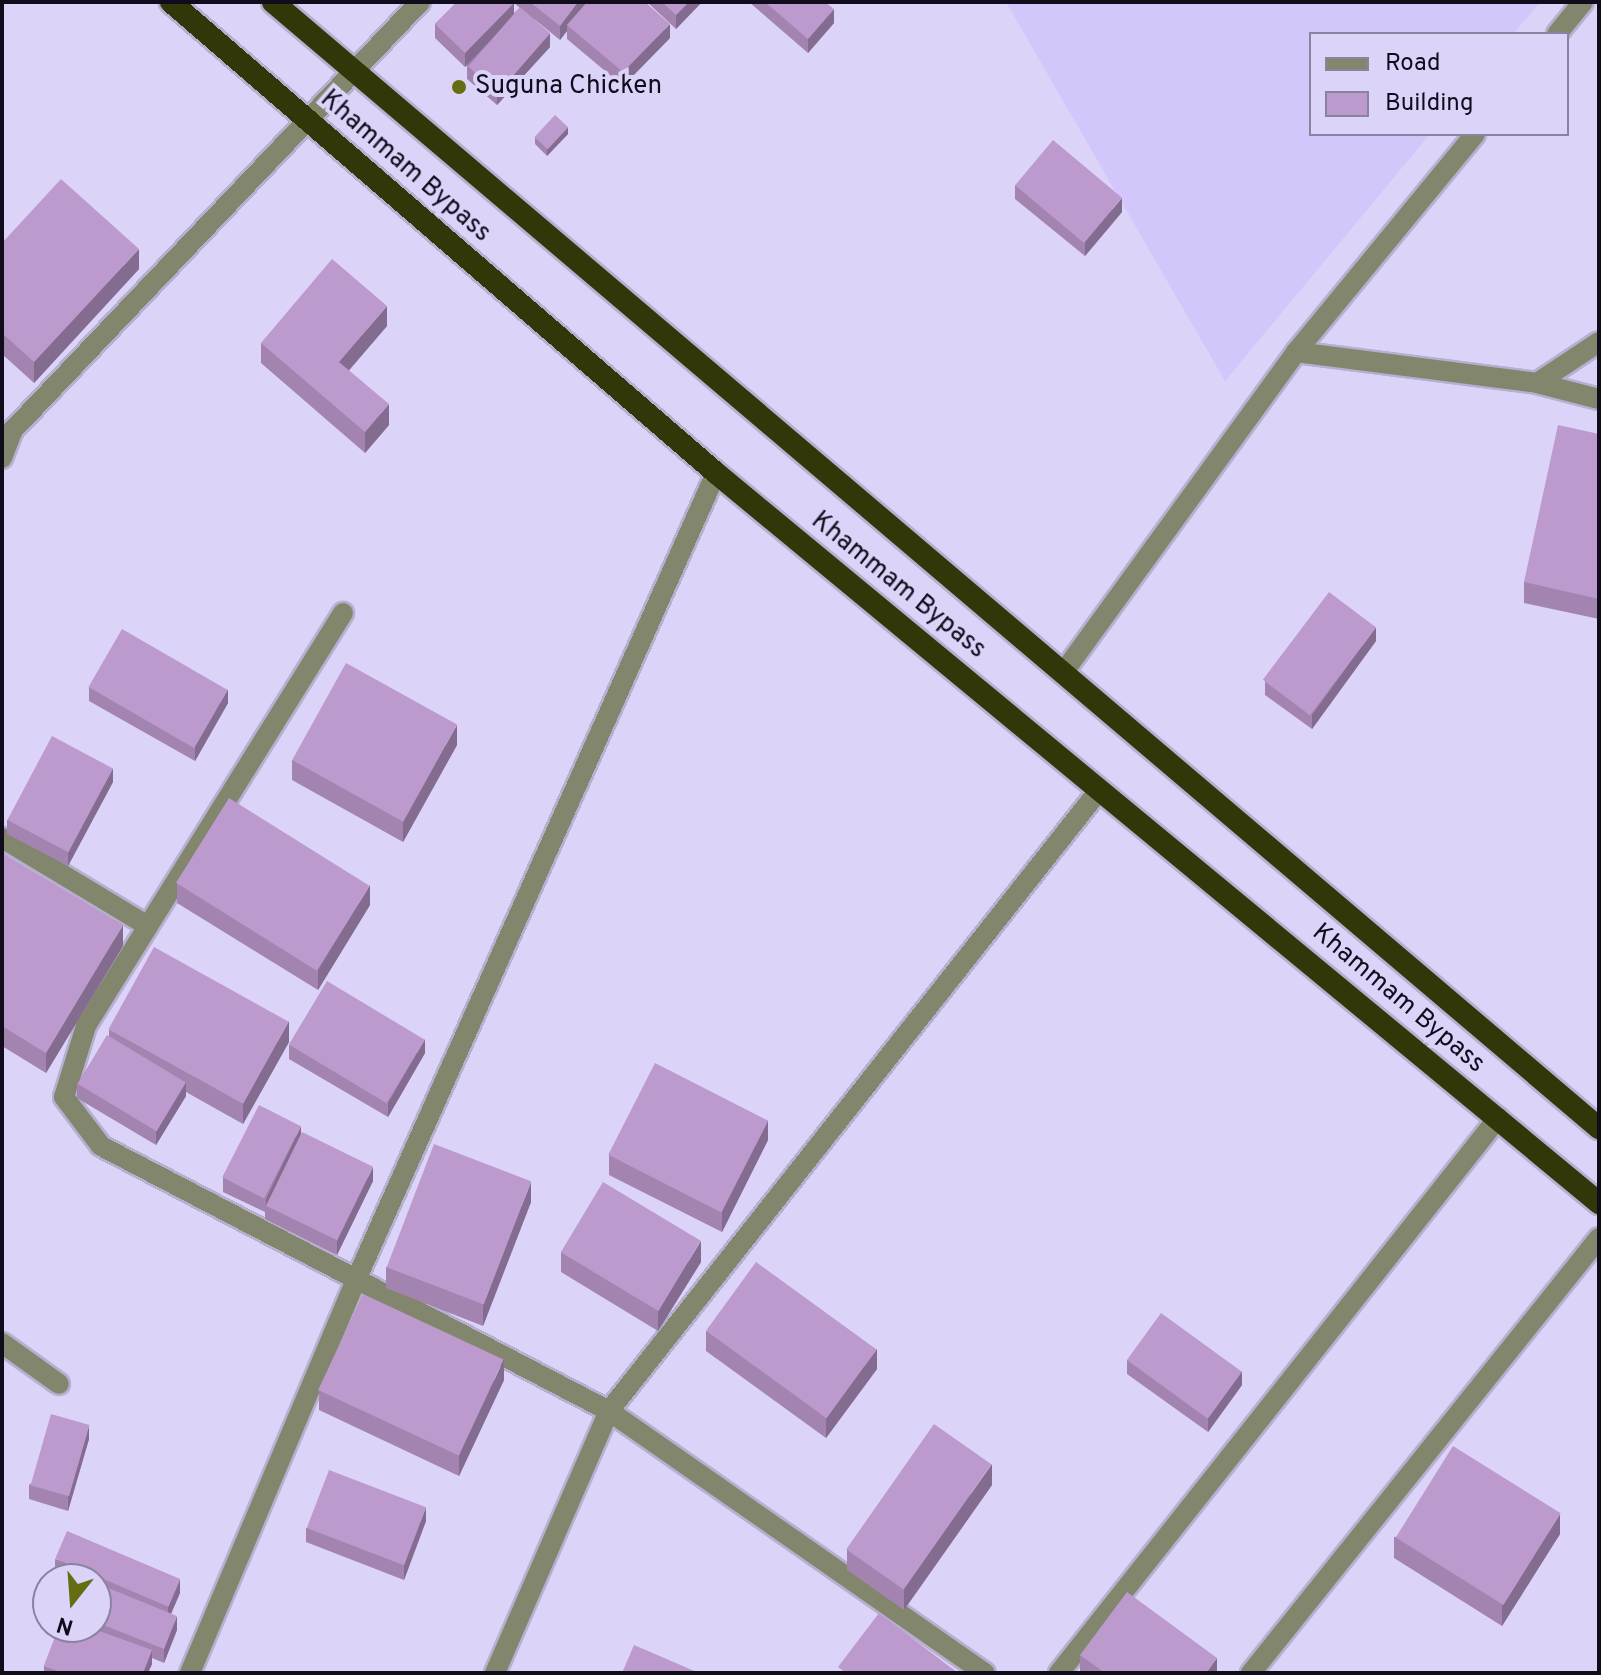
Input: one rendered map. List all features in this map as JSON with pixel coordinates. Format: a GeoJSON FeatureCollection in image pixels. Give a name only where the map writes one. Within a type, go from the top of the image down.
{"type":"FeatureCollection","features":[{"type":"Feature","properties":{"kind":"highway","name":"Khammam Bypass"},"geometry":{"type":"LineString","coordinates":[[171,2],[716,473],[1599,1203]]}},
{"type":"Feature","properties":{"kind":"highway","name":"Khammam Bypass"},"geometry":{"type":"LineString","coordinates":[[273,2],[1599,1128]]}},
{"type":"Feature","properties":{"kind":"street"},"geometry":{"type":"LineString","coordinates":[[2,458],[7,424],[420,2]]}},
{"type":"Feature","properties":{"kind":"street"},"geometry":{"type":"LineString","coordinates":[[1559,32],[1583,2]]}},
{"type":"Feature","properties":{"kind":"street"},"geometry":{"type":"LineString","coordinates":[[1063,673],[1296,352],[1473,136]]}},
{"type":"Feature","properties":{"kind":"street"},"geometry":{"type":"LineString","coordinates":[[1537,383],[1599,342]]}},
{"type":"Feature","properties":{"kind":"street"},"geometry":{"type":"LineString","coordinates":[[1296,352],[1537,383],[1599,399]]}},
{"type":"Feature","properties":{"kind":"street"},"geometry":{"type":"LineString","coordinates":[[190,1673],[356,1280],[716,473]]}},
{"type":"Feature","properties":{"kind":"street"},"geometry":{"type":"LineString","coordinates":[[343,613],[86,1026],[64,1097],[101,1146],[609,1411],[985,1673]]}},
{"type":"Feature","properties":{"kind":"street"},"geometry":{"type":"LineString","coordinates":[[495,1673],[609,1411],[1100,789]]}},
{"type":"Feature","properties":{"kind":"street"},"geometry":{"type":"LineString","coordinates":[[2,838],[148,926]]}},
{"type":"Feature","properties":{"kind":"street"},"geometry":{"type":"LineString","coordinates":[[1059,1673],[1498,1118]]}},
{"type":"Feature","properties":{"kind":"street"},"geometry":{"type":"LineString","coordinates":[[1251,1673],[1599,1238]]}},
{"type":"Feature","properties":{"kind":"street"},"geometry":{"type":"LineString","coordinates":[[2,1343],[59,1384]]}},
{"type":"Feature","properties":{"kind":"shaded area"},"geometry":{"type":"Polygon","coordinates":[[[1006,2],[1540,2],[1515,32],[1309,32],[1309,136],[1428,136],[1225,381],[1006,2]]]}},
{"type":"Feature","properties":{"kind":"building"},"geometry":{"type":"Polygon","coordinates":[[[457,2],[514,3],[465,53],[435,24],[457,2]]]}},
{"type":"Feature","properties":{"kind":"building"},"geometry":{"type":"Polygon","coordinates":[[[530,2],[578,2],[560,26],[530,2]]]}},
{"type":"Feature","properties":{"kind":"building"},"geometry":{"type":"Polygon","coordinates":[[[587,2],[645,2],[670,24],[623,72],[567,25],[587,2]]]}},
{"type":"Feature","properties":{"kind":"building"},"geometry":{"type":"Polygon","coordinates":[[[662,2],[689,2],[676,15],[662,2]]]}},
{"type":"Feature","properties":{"kind":"building"},"geometry":{"type":"Polygon","coordinates":[[[765,2],[825,2],[834,9],[808,39],[765,2]]]}},
{"type":"Feature","properties":{"kind":"building"},"geometry":{"type":"Polygon","coordinates":[[[520,7],[550,33],[498,93],[468,67],[520,7]]]}},
{"type":"Feature","properties":{"kind":"building"},"geometry":{"type":"Polygon","coordinates":[[[555,115],[568,127],[548,149],[535,137],[555,115]]]}},
{"type":"Feature","properties":{"kind":"building"},"geometry":{"type":"Polygon","coordinates":[[[1053,140],[1122,198],[1084,243],[1015,185],[1053,140]]]}},
{"type":"Feature","properties":{"kind":"building"},"geometry":{"type":"Polygon","coordinates":[[[61,179],[139,249],[34,362],[2,333],[2,243],[61,179]]]}},
{"type":"Feature","properties":{"kind":"building"},"geometry":{"type":"Polygon","coordinates":[[[332,259],[387,306],[339,362],[389,404],[365,432],[261,343],[332,259]]]}},
{"type":"Feature","properties":{"kind":"building"},"geometry":{"type":"Polygon","coordinates":[[[1558,425],[1599,434],[1599,599],[1524,582],[1558,425]]]}},
{"type":"Feature","properties":{"kind":"building"},"geometry":{"type":"Polygon","coordinates":[[[1329,592],[1376,628],[1310,715],[1263,680],[1329,592]]]}},
{"type":"Feature","properties":{"kind":"building"},"geometry":{"type":"Polygon","coordinates":[[[122,629],[228,690],[194,748],[88,687],[122,629]]]}},
{"type":"Feature","properties":{"kind":"building"},"geometry":{"type":"Polygon","coordinates":[[[346,663],[457,725],[403,822],[292,760],[346,663]]]}},
{"type":"Feature","properties":{"kind":"building"},"geometry":{"type":"Polygon","coordinates":[[[52,736],[113,768],[68,852],[7,820],[52,736]]]}},
{"type":"Feature","properties":{"kind":"building"},"geometry":{"type":"Polygon","coordinates":[[[229,798],[370,886],[317,971],[176,883],[229,798]]]}},
{"type":"Feature","properties":{"kind":"building"},"geometry":{"type":"Polygon","coordinates":[[[2,853],[123,925],[46,1053],[2,1026],[2,853]]]}},
{"type":"Feature","properties":{"kind":"building"},"geometry":{"type":"Polygon","coordinates":[[[154,947],[289,1022],[243,1104],[108,1029],[154,947]]]}},
{"type":"Feature","properties":{"kind":"building"},"geometry":{"type":"Polygon","coordinates":[[[327,981],[425,1040],[387,1103],[289,1044],[327,981]]]}},
{"type":"Feature","properties":{"kind":"building"},"geometry":{"type":"Polygon","coordinates":[[[107,1035],[186,1082],[157,1131],[78,1084],[107,1035]]]}},
{"type":"Feature","properties":{"kind":"building"},"geometry":{"type":"Polygon","coordinates":[[[655,1063],[768,1121],[721,1212],[608,1155],[655,1063]]]}},
{"type":"Feature","properties":{"kind":"building"},"geometry":{"type":"Polygon","coordinates":[[[259,1105],[301,1126],[264,1199],[222,1177],[259,1105]]]}},
{"type":"Feature","properties":{"kind":"building"},"geometry":{"type":"Polygon","coordinates":[[[302,1132],[373,1167],[337,1240],[266,1206],[302,1132]]]}},
{"type":"Feature","properties":{"kind":"building"},"geometry":{"type":"Polygon","coordinates":[[[434,1144],[531,1181],[484,1305],[387,1267],[434,1144]]]}},
{"type":"Feature","properties":{"kind":"building"},"geometry":{"type":"Polygon","coordinates":[[[603,1182],[701,1241],[658,1311],[561,1252],[603,1182]]]}},
{"type":"Feature","properties":{"kind":"building"},"geometry":{"type":"Polygon","coordinates":[[[756,1262],[877,1350],[827,1418],[706,1331],[756,1262]]]}},
{"type":"Feature","properties":{"kind":"building"},"geometry":{"type":"Polygon","coordinates":[[[363,1294],[503,1360],[459,1456],[318,1390],[363,1294]]]}},
{"type":"Feature","properties":{"kind":"building"},"geometry":{"type":"Polygon","coordinates":[[[1161,1313],[1242,1372],[1208,1419],[1127,1360],[1161,1313]]]}},
{"type":"Feature","properties":{"kind":"building"},"geometry":{"type":"Polygon","coordinates":[[[51,1414],[89,1425],[69,1496],[31,1485],[51,1414]]]}},
{"type":"Feature","properties":{"kind":"building"},"geometry":{"type":"Polygon","coordinates":[[[934,1424],[991,1464],[904,1589],[846,1549],[934,1424]]]}},
{"type":"Feature","properties":{"kind":"building"},"geometry":{"type":"Polygon","coordinates":[[[1453,1446],[1561,1513],[1503,1605],[1396,1538],[1453,1446]]]}},
{"type":"Feature","properties":{"kind":"building"},"geometry":{"type":"Polygon","coordinates":[[[329,1470],[426,1507],[404,1565],[307,1528],[329,1470]]]}},
{"type":"Feature","properties":{"kind":"building"},"geometry":{"type":"Polygon","coordinates":[[[67,1531],[180,1579],[169,1607],[112,1583],[112,1563],[66,1563],[55,1559],[67,1531]]]}},
{"type":"Feature","properties":{"kind":"building"},"geometry":{"type":"Polygon","coordinates":[[[112,1590],[177,1616],[164,1649],[112,1628],[112,1590]]]}},
{"type":"Feature","properties":{"kind":"building"},"geometry":{"type":"Polygon","coordinates":[[[1127,1592],[1217,1658],[1206,1673],[1105,1673],[1080,1655],[1127,1592]]]}},
{"type":"Feature","properties":{"kind":"building"},"geometry":{"type":"Polygon","coordinates":[[[879,1613],[958,1673],[846,1673],[838,1667],[879,1613]]]}},
{"type":"Feature","properties":{"kind":"building"},"geometry":{"type":"Polygon","coordinates":[[[112,1636],[152,1650],[143,1673],[63,1673],[44,1666],[53,1643],[112,1643],[112,1636]]]}},
{"type":"Feature","properties":{"kind":"building"},"geometry":{"type":"Polygon","coordinates":[[[634,1645],[699,1673],[622,1673],[634,1645]]]}},
{"type":"Feature","properties":{"kind":"place","name":"Suguna Chicken"},"geometry":{"type":"Point","coordinates":[459,87]}}]}
